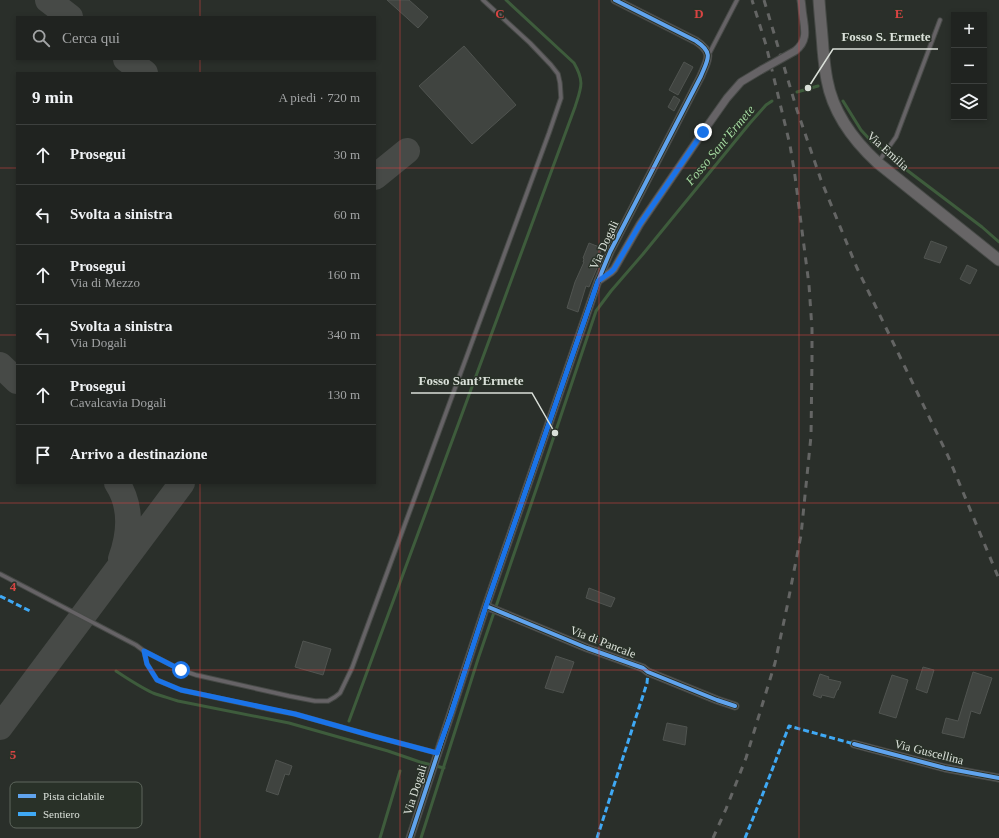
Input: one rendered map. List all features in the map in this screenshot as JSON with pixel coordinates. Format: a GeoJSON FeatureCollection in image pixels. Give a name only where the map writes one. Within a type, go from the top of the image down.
{"type":"FeatureCollection","features":[{"type":"Feature","properties":{"kind":"main road","name":"Via Emilia"},"geometry":{"type":"LineString","coordinates":[[819,0],[827,80],[831,97],[836,109],[849,131],[868,153],[880,160],[999,260]]}},
{"type":"Feature","properties":{"kind":"street"},"geometry":{"type":"LineString","coordinates":[[615,0],[696,41],[707,50],[708,56]]}},
{"type":"Feature","properties":{"kind":"street"},"geometry":{"type":"LineString","coordinates":[[598,281],[611,272],[616,265],[640,224],[727,98],[742,82],[795,51],[803,43],[805,27],[801,0]]}},
{"type":"Feature","properties":{"kind":"street","name":"Via Dogali"},"geometry":{"type":"LineString","coordinates":[[410,838],[451,714],[492,609],[598,281],[610,252],[706,66],[708,56]]}},
{"type":"Feature","properties":{"kind":"street","name":"Via di Pancale"},"geometry":{"type":"LineString","coordinates":[[492,609],[587,648],[643,668],[648,672],[716,700],[735,706]]}},
{"type":"Feature","properties":{"kind":"street","name":"Via Guscellina"},"geometry":{"type":"LineString","coordinates":[[854,744],[945,768],[999,778]]}},
{"type":"Feature","properties":{"kind":"lane"},"geometry":{"type":"LineString","coordinates":[[0,574],[181,670],[196,675],[308,700],[328,701],[340,693],[355,660],[561,98],[558,74],[551,64],[483,0]]}},
{"type":"Feature","properties":{"kind":"lane"},"geometry":{"type":"LineString","coordinates":[[708,56],[736,0]]}},
{"type":"Feature","properties":{"kind":"lane"},"geometry":{"type":"LineString","coordinates":[[880,160],[896,137],[940,20]]}},
{"type":"Feature","properties":{"kind":"lane"},"geometry":{"type":"LineString","coordinates":[[144,651],[147,664],[157,680],[181,690],[295,714],[373,736],[436,757]]}},
{"type":"Feature","properties":{"kind":"building"},"geometry":{"type":"Polygon","coordinates":[[[387,0],[409,0],[428,17],[418,28],[387,0]]]}},
{"type":"Feature","properties":{"kind":"building"},"geometry":{"type":"Polygon","coordinates":[[[464,46],[516,105],[472,144],[419,86],[464,46]]]}},
{"type":"Feature","properties":{"kind":"building"},"geometry":{"type":"Polygon","coordinates":[[[684,62],[693,67],[678,95],[669,90],[684,62]]]}},
{"type":"Feature","properties":{"kind":"building"},"geometry":{"type":"Polygon","coordinates":[[[674,96],[680,100],[674,111],[668,107],[674,96]]]}},
{"type":"Feature","properties":{"kind":"building"},"geometry":{"type":"Polygon","coordinates":[[[931,241],[947,247],[940,263],[924,258],[931,241]]]}},
{"type":"Feature","properties":{"kind":"building"},"geometry":{"type":"Polygon","coordinates":[[[589,243],[602,248],[598,260],[600,261],[589,287],[586,286],[578,312],[567,308],[575,282],[584,262],[583,258],[589,243]]]}},
{"type":"Feature","properties":{"kind":"building"},"geometry":{"type":"Polygon","coordinates":[[[967,265],[977,270],[970,284],[960,279],[967,265]]]}},
{"type":"Feature","properties":{"kind":"building"},"geometry":{"type":"Polygon","coordinates":[[[589,588],[615,598],[611,607],[586,598],[589,588]]]}},
{"type":"Feature","properties":{"kind":"building"},"geometry":{"type":"Polygon","coordinates":[[[303,641],[331,649],[323,675],[295,667],[303,641]]]}},
{"type":"Feature","properties":{"kind":"building"},"geometry":{"type":"Polygon","coordinates":[[[556,656],[574,662],[563,693],[545,688],[556,656]]]}},
{"type":"Feature","properties":{"kind":"building"},"geometry":{"type":"Polygon","coordinates":[[[923,667],[934,670],[927,693],[916,689],[923,667]]]}},
{"type":"Feature","properties":{"kind":"building"},"geometry":{"type":"Polygon","coordinates":[[[973,672],[992,678],[980,714],[971,711],[964,738],[942,733],[946,718],[958,721],[973,672]]]}},
{"type":"Feature","properties":{"kind":"building"},"geometry":{"type":"Polygon","coordinates":[[[820,674],[829,677],[828,679],[841,682],[834,698],[822,695],[821,698],[813,695],[820,674]]]}},
{"type":"Feature","properties":{"kind":"building"},"geometry":{"type":"Polygon","coordinates":[[[892,675],[908,680],[896,718],[879,713],[892,675]]]}},
{"type":"Feature","properties":{"kind":"building"},"geometry":{"type":"Polygon","coordinates":[[[667,723],[687,727],[685,745],[663,740],[667,723]]]}},
{"type":"Feature","properties":{"kind":"building"},"geometry":{"type":"Polygon","coordinates":[[[276,760],[292,766],[289,775],[285,774],[278,795],[266,791],[276,760]]]}},
{"type":"Feature","properties":{"kind":"waterway"},"geometry":{"type":"LineString","coordinates":[[349,721],[580,90],[580,75],[574,63],[506,0]]}},
{"type":"Feature","properties":{"kind":"waterway"},"geometry":{"type":"LineString","coordinates":[[797,92],[818,86]]}},
{"type":"Feature","properties":{"kind":"waterway","name":"Fosso Sant’Ermete"},"geometry":{"type":"LineString","coordinates":[[421,838],[478,659],[596,311],[750,123],[766,105],[772,101]]}},
{"type":"Feature","properties":{"kind":"waterway"},"geometry":{"type":"LineString","coordinates":[[843,101],[861,130],[872,142],[982,227],[999,242]]}},
{"type":"Feature","properties":{"kind":"waterway"},"geometry":{"type":"LineString","coordinates":[[116,671],[153,693],[178,701],[289,723],[444,768]]}},
{"type":"Feature","properties":{"kind":"waterway"},"geometry":{"type":"LineString","coordinates":[[380,838],[400,771]]}},
{"type":"Feature","properties":{"kind":"taxiway"},"geometry":{"type":"LineString","coordinates":[[48,0],[69,16]]}},
{"type":"Feature","properties":{"kind":"taxiway"},"geometry":{"type":"LineString","coordinates":[[127,60],[144,72]]}},
{"type":"Feature","properties":{"kind":"taxiway"},"geometry":{"type":"LineString","coordinates":[[376,176],[407,151]]}},
{"type":"Feature","properties":{"kind":"taxiway"},"geometry":{"type":"LineString","coordinates":[[0,365],[16,380]]}},
{"type":"Feature","properties":{"kind":"taxiway"},"geometry":{"type":"LineString","coordinates":[[118,484],[125,501],[128,520],[128,530],[121,559]]}},
{"type":"Feature","properties":{"kind":"taxiway"},"geometry":{"type":"LineString","coordinates":[[0,727],[181,484]]}},
{"type":"Feature","properties":{"kind":"railway"},"geometry":{"type":"LineString","coordinates":[[713,838],[746,758],[775,663],[801,535],[811,436],[812,329],[809,285],[795,176],[790,145],[766,45],[752,0]]}},
{"type":"Feature","properties":{"kind":"railway"},"geometry":{"type":"LineString","coordinates":[[764,0],[797,110],[821,180],[857,268],[948,456],[999,579]]}},
{"type":"Feature","properties":{"kind":"marked path"},"geometry":{"type":"LineString","coordinates":[[0,596],[32,612]]}},
{"type":"Feature","properties":{"kind":"marked path"},"geometry":{"type":"LineString","coordinates":[[597,838],[647,683],[648,672]]}},
{"type":"Feature","properties":{"kind":"marked path"},"geometry":{"type":"LineString","coordinates":[[745,838],[789,726],[854,744]]}},
{"type":"Feature","properties":{"kind":"cycle path"},"geometry":{"type":"LineString","coordinates":[[410,838],[486,606],[598,281],[610,252],[701,76],[708,57],[705,49],[696,41],[615,0]]}},
{"type":"Feature","properties":{"kind":"cycle path"},"geometry":{"type":"LineString","coordinates":[[486,606],[587,648],[643,668],[648,672],[735,706]]}},
{"type":"Feature","properties":{"kind":"cycle path"},"geometry":{"type":"LineString","coordinates":[[854,744],[945,768],[999,778]]}},
{"type":"Feature","properties":{"kind":"place","name":"Fosso S. Ermete"},"geometry":{"type":"Point","coordinates":[808,88]}},
{"type":"Feature","properties":{"kind":"place","name":"Fosso Sant’Ermete"},"geometry":{"type":"Point","coordinates":[555,433]}},
{"type":"Feature","properties":{"kind":"route"},"geometry":{"type":"LineString","coordinates":[[181,670],[144,651],[147,664],[157,680],[181,690],[295,714],[437,753],[598,281],[611,272],[616,265],[640,224],[703,132]]}}]}
